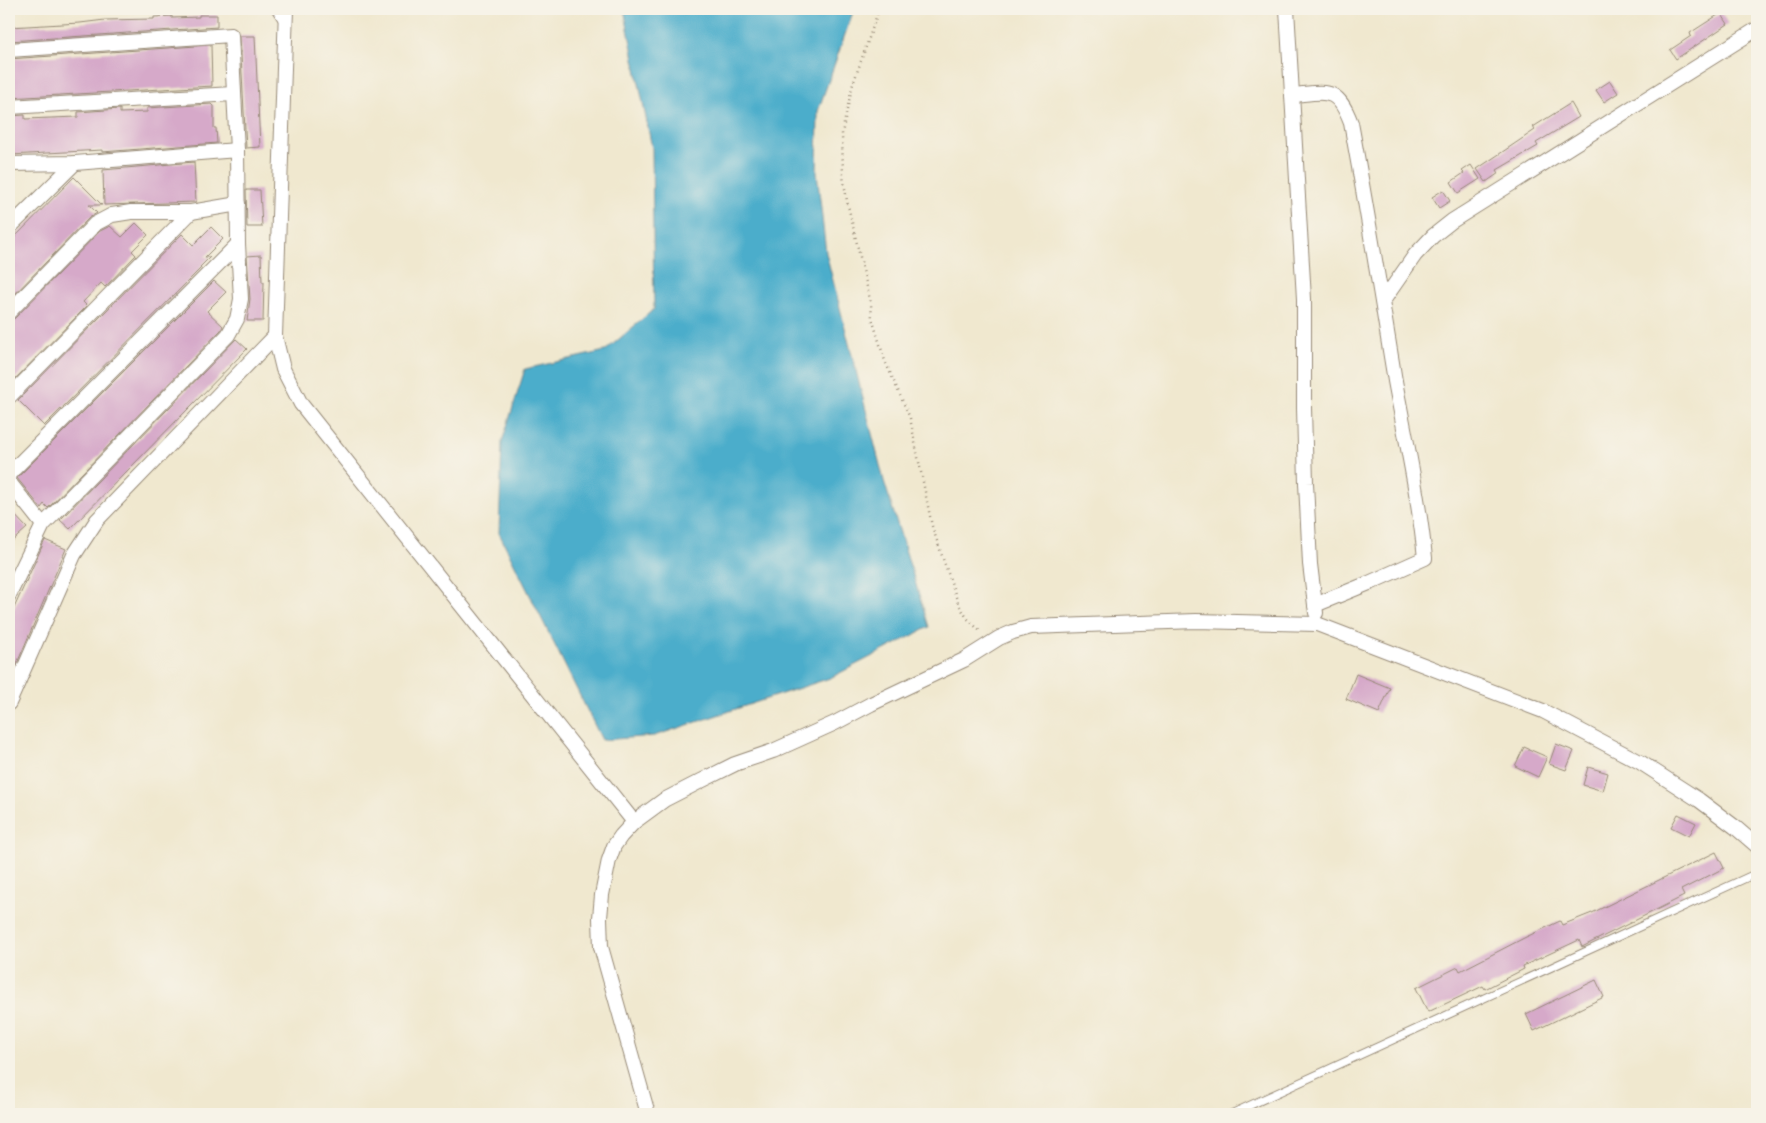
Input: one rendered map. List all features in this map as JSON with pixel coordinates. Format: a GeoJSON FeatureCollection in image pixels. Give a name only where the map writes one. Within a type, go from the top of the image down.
{"type":"FeatureCollection","features":[{"type":"Feature","properties":{"kind":"street"},"geometry":{"type":"LineString","coordinates":[[286,9],[275,336],[283,369],[301,404],[634,822]]}},
{"type":"Feature","properties":{"kind":"street"},"geometry":{"type":"LineString","coordinates":[[1287,9],[1304,299],[1304,408],[1310,564],[1317,624]]}},
{"type":"Feature","properties":{"kind":"street"},"geometry":{"type":"LineString","coordinates":[[1383,300],[1416,254],[1433,236],[1452,221],[1757,29]]}},
{"type":"Feature","properties":{"kind":"street"},"geometry":{"type":"LineString","coordinates":[[9,50],[231,35],[237,150],[238,244],[241,300],[237,319],[228,335],[43,525],[12,577],[9,595]]}},
{"type":"Feature","properties":{"kind":"street"},"geometry":{"type":"LineString","coordinates":[[1292,95],[1316,93],[1334,96],[1345,107],[1351,123],[1416,492],[1425,558],[1315,605]]}},
{"type":"Feature","properties":{"kind":"street"},"geometry":{"type":"LineString","coordinates":[[9,108],[233,94]]}},
{"type":"Feature","properties":{"kind":"street"},"geometry":{"type":"LineString","coordinates":[[9,164],[75,163],[237,150]]}},
{"type":"Feature","properties":{"kind":"street"},"geometry":{"type":"LineString","coordinates":[[9,228],[75,163]]}},
{"type":"Feature","properties":{"kind":"street"},"geometry":{"type":"LineString","coordinates":[[9,312],[95,224],[112,215],[131,212],[191,212],[238,204]]}},
{"type":"Feature","properties":{"kind":"street"},"geometry":{"type":"LineString","coordinates":[[9,398],[191,212]]}},
{"type":"Feature","properties":{"kind":"street"},"geometry":{"type":"LineString","coordinates":[[9,474],[238,244]]}},
{"type":"Feature","properties":{"kind":"street"},"geometry":{"type":"LineString","coordinates":[[9,703],[74,555],[97,520],[275,336]]}},
{"type":"Feature","properties":{"kind":"street"},"geometry":{"type":"LineString","coordinates":[[9,482],[43,525]]}},
{"type":"Feature","properties":{"kind":"street"},"geometry":{"type":"LineString","coordinates":[[648,1114],[601,948],[600,918],[602,895],[609,860],[614,846],[621,836],[634,822],[664,800],[701,781],[735,764],[773,751],[853,715],[871,704],[964,660],[999,638],[1031,627],[1196,621],[1317,624],[1543,711],[1640,762],[1698,800],[1757,846]]}},
{"type":"Feature","properties":{"kind":"lane"},"geometry":{"type":"LineString","coordinates":[[275,9],[285,23]]}},
{"type":"Feature","properties":{"kind":"lane"},"geometry":{"type":"LineString","coordinates":[[1231,1114],[1757,873]]}},
{"type":"Feature","properties":{"kind":"path"},"geometry":{"type":"LineString","coordinates":[[879,9],[852,87],[842,133],[843,176],[871,304],[872,318],[888,368],[910,418],[932,526],[955,594],[967,618],[983,634],[999,638]]}},
{"type":"Feature","properties":{"kind":"water"},"geometry":{"type":"Polygon","coordinates":[[[624,9],[854,9],[818,111],[817,173],[826,253],[884,481],[929,627],[830,678],[654,736],[602,740],[499,533],[502,442],[525,369],[605,351],[654,309],[652,148],[624,9]]]}},
{"type":"Feature","properties":{"kind":"building"},"geometry":{"type":"Polygon","coordinates":[[[1721,13],[1728,24],[1676,59],[1670,50],[1691,36],[1690,33],[1721,13]]]}},
{"type":"Feature","properties":{"kind":"building"},"geometry":{"type":"Polygon","coordinates":[[[199,15],[217,15],[217,27],[9,41],[9,27],[105,20],[154,19],[154,17],[172,16],[172,18],[199,17],[199,15]]]}},
{"type":"Feature","properties":{"kind":"building"},"geometry":{"type":"Polygon","coordinates":[[[240,36],[255,36],[260,147],[246,148],[240,36]]]}},
{"type":"Feature","properties":{"kind":"building"},"geometry":{"type":"Polygon","coordinates":[[[211,45],[212,86],[9,98],[9,59],[211,45]]]}},
{"type":"Feature","properties":{"kind":"building"},"geometry":{"type":"Polygon","coordinates":[[[1610,81],[1618,93],[1604,102],[1596,90],[1610,81]]]}},
{"type":"Feature","properties":{"kind":"building"},"geometry":{"type":"Polygon","coordinates":[[[1571,103],[1579,117],[1536,143],[1538,146],[1497,170],[1499,173],[1486,182],[1477,169],[1535,130],[1533,127],[1571,103]]]}},
{"type":"Feature","properties":{"kind":"building"},"geometry":{"type":"Polygon","coordinates":[[[212,104],[214,106],[214,128],[216,128],[217,143],[102,152],[102,150],[10,155],[9,116],[25,115],[25,119],[78,117],[78,112],[120,109],[120,113],[147,112],[147,108],[212,104]]]}},
{"type":"Feature","properties":{"kind":"building"},"geometry":{"type":"Polygon","coordinates":[[[194,162],[196,202],[104,205],[103,170],[194,162]]]}},
{"type":"Feature","properties":{"kind":"building"},"geometry":{"type":"Polygon","coordinates":[[[1471,165],[1480,179],[1458,193],[1451,182],[1464,173],[1462,171],[1471,165]]]}},
{"type":"Feature","properties":{"kind":"building"},"geometry":{"type":"Polygon","coordinates":[[[74,177],[102,205],[89,205],[97,213],[89,218],[9,300],[9,243],[74,177]]]}},
{"type":"Feature","properties":{"kind":"building"},"geometry":{"type":"Polygon","coordinates":[[[246,190],[260,190],[262,227],[247,227],[246,190]]]}},
{"type":"Feature","properties":{"kind":"building"},"geometry":{"type":"Polygon","coordinates":[[[1443,190],[1450,201],[1439,208],[1432,197],[1443,190]]]}},
{"type":"Feature","properties":{"kind":"building"},"geometry":{"type":"Polygon","coordinates":[[[136,223],[148,235],[132,251],[136,255],[105,287],[101,283],[83,302],[87,306],[9,385],[9,321],[15,318],[100,231],[110,226],[122,237],[136,223]]]}},
{"type":"Feature","properties":{"kind":"building"},"geometry":{"type":"Polygon","coordinates":[[[211,227],[223,239],[205,257],[210,257],[201,268],[44,426],[18,400],[182,234],[193,245],[211,227]]]}},
{"type":"Feature","properties":{"kind":"building"},"geometry":{"type":"Polygon","coordinates":[[[261,255],[262,282],[264,282],[263,321],[247,321],[250,299],[247,256],[261,255]]]}},
{"type":"Feature","properties":{"kind":"building"},"geometry":{"type":"Polygon","coordinates":[[[214,281],[226,292],[207,311],[223,326],[221,330],[48,508],[44,504],[41,508],[17,478],[214,281]]]}},
{"type":"Feature","properties":{"kind":"building"},"geometry":{"type":"Polygon","coordinates":[[[236,339],[247,349],[70,529],[60,520],[236,339]]]}},
{"type":"Feature","properties":{"kind":"building"},"geometry":{"type":"Polygon","coordinates":[[[9,509],[27,528],[9,544],[9,509]]]}},
{"type":"Feature","properties":{"kind":"building"},"geometry":{"type":"Polygon","coordinates":[[[45,540],[66,549],[9,682],[9,619],[45,540]]]}},
{"type":"Feature","properties":{"kind":"building"},"geometry":{"type":"Polygon","coordinates":[[[1356,674],[1390,688],[1379,713],[1346,699],[1356,674]]]}},
{"type":"Feature","properties":{"kind":"building"},"geometry":{"type":"Polygon","coordinates":[[[1556,744],[1574,751],[1566,770],[1549,764],[1556,744]]]}},
{"type":"Feature","properties":{"kind":"building"},"geometry":{"type":"Polygon","coordinates":[[[1524,747],[1547,757],[1538,777],[1515,766],[1524,747]]]}},
{"type":"Feature","properties":{"kind":"building"},"geometry":{"type":"Polygon","coordinates":[[[1588,767],[1608,773],[1603,791],[1583,785],[1588,767]]]}},
{"type":"Feature","properties":{"kind":"building"},"geometry":{"type":"Polygon","coordinates":[[[1678,814],[1696,823],[1689,836],[1671,827],[1678,814]]]}},
{"type":"Feature","properties":{"kind":"building"},"geometry":{"type":"Polygon","coordinates":[[[1716,852],[1724,868],[1681,890],[1684,896],[1582,947],[1579,940],[1523,966],[1524,969],[1485,989],[1483,986],[1428,1012],[1416,988],[1458,967],[1460,971],[1560,921],[1562,925],[1592,913],[1716,852]]]}},
{"type":"Feature","properties":{"kind":"building"},"geometry":{"type":"Polygon","coordinates":[[[1596,980],[1604,997],[1534,1031],[1526,1014],[1596,980]]]}}]}
